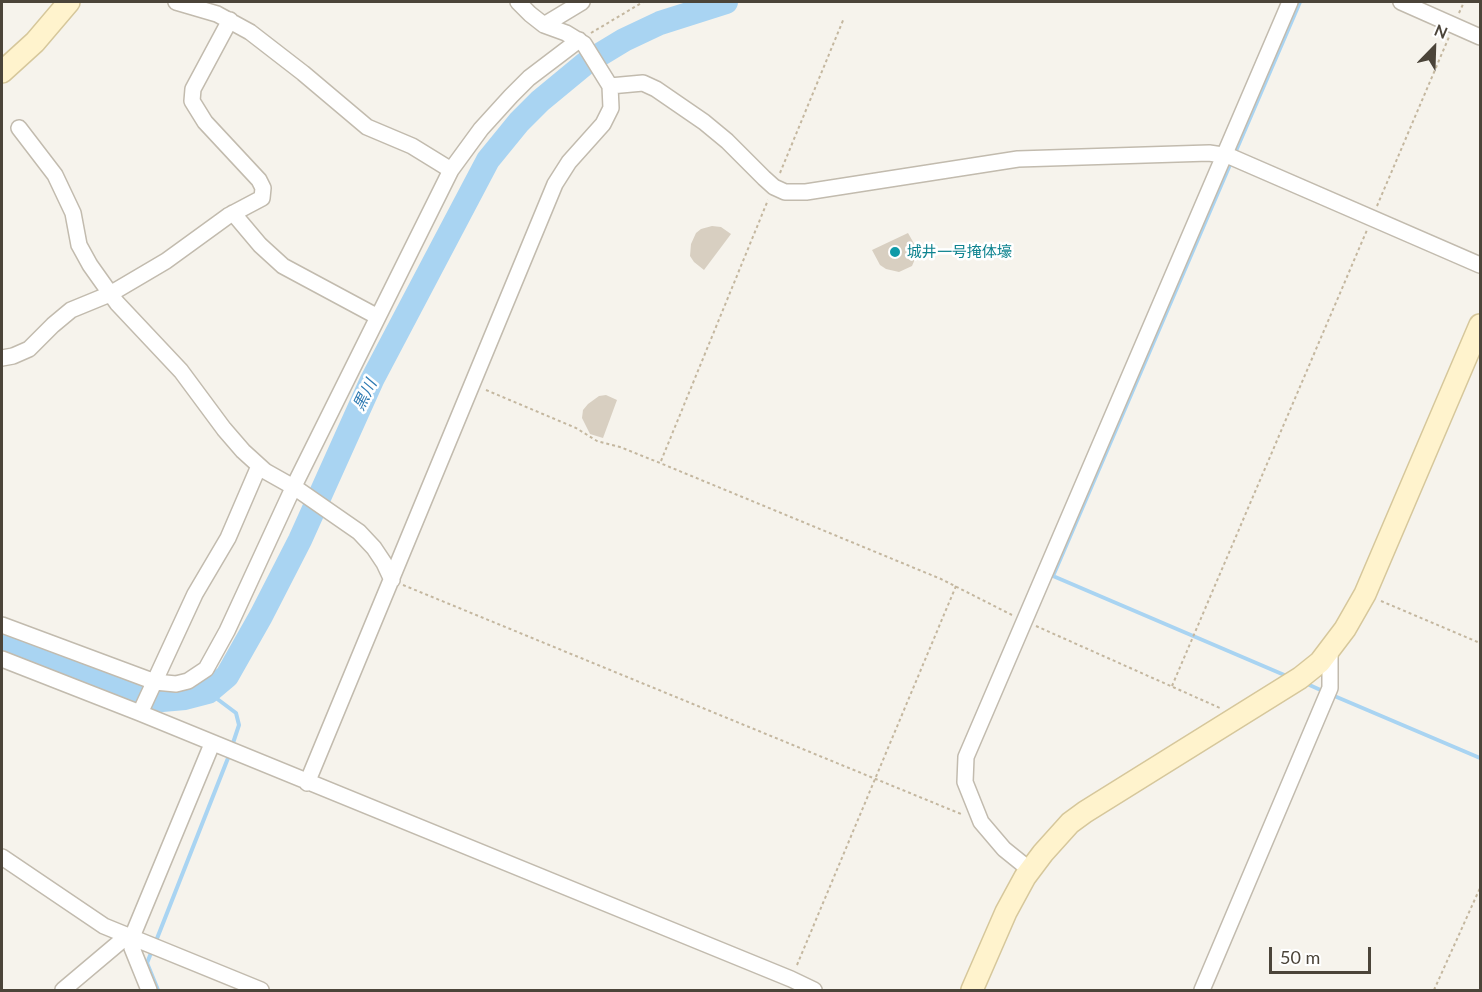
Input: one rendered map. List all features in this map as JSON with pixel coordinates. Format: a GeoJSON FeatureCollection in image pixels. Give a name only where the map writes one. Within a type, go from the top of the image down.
{"type":"FeatureCollection","features":[{"type":"Feature","properties":{"kind":"street"},"geometry":{"type":"LineString","coordinates":[[2,72],[35,42],[69,2]]}},
{"type":"Feature","properties":{"kind":"street"},"geometry":{"type":"LineString","coordinates":[[176,2],[230,20],[265,43],[367,127],[412,146],[452,170]]}},
{"type":"Feature","properties":{"kind":"street"},"geometry":{"type":"LineString","coordinates":[[308,783],[555,184],[569,162],[603,124],[611,108],[608,83],[581,42],[544,25],[518,2]]}},
{"type":"Feature","properties":{"kind":"street"},"geometry":{"type":"LineString","coordinates":[[544,25],[582,2]]}},
{"type":"Feature","properties":{"kind":"street"},"geometry":{"type":"LineString","coordinates":[[1030,870],[1004,849],[981,822],[968,795],[965,782],[966,757],[1290,2]]}},
{"type":"Feature","properties":{"kind":"street"},"geometry":{"type":"LineString","coordinates":[[1401,2],[1480,37]]}},
{"type":"Feature","properties":{"kind":"street"},"geometry":{"type":"LineString","coordinates":[[2,358],[29,350],[71,310],[110,294],[166,261],[233,213],[262,198],[263,188],[259,180],[205,122],[192,101],[193,88],[230,20]]}},
{"type":"Feature","properties":{"kind":"street"},"geometry":{"type":"LineString","coordinates":[[2,625],[154,684],[176,684],[188,681],[206,669],[227,631],[378,317],[452,170],[467,147],[503,104],[529,78],[581,42]]}},
{"type":"Feature","properties":{"kind":"street"},"geometry":{"type":"LineString","coordinates":[[608,83],[643,83],[656,89],[715,131],[774,187],[785,192],[806,192],[992,162],[1042,157],[1197,153],[1224,156],[1240,161],[1480,265]]}},
{"type":"Feature","properties":{"kind":"street"},"geometry":{"type":"LineString","coordinates":[[19,128],[55,175],[73,213],[79,245],[110,294],[181,371],[224,429],[258,466],[295,488],[359,532],[374,548],[392,580]]}},
{"type":"Feature","properties":{"kind":"street"},"geometry":{"type":"LineString","coordinates":[[233,213],[260,245],[283,266],[378,317]]}},
{"type":"Feature","properties":{"kind":"street"},"geometry":{"type":"LineString","coordinates":[[972,990],[1006,912],[1030,870],[1056,837],[1085,812],[1239,717],[1300,678],[1320,662],[1345,629],[1365,594],[1480,325]]}},
{"type":"Feature","properties":{"kind":"street"},"geometry":{"type":"LineString","coordinates":[[142,710],[195,594],[228,538],[258,466]]}},
{"type":"Feature","properties":{"kind":"street"},"geometry":{"type":"LineString","coordinates":[[1202,990],[1330,688],[1330,648]]}},
{"type":"Feature","properties":{"kind":"street"},"geometry":{"type":"LineString","coordinates":[[2,659],[142,710],[236,754],[814,990]]}},
{"type":"Feature","properties":{"kind":"street"},"geometry":{"type":"LineString","coordinates":[[63,990],[129,937],[215,745]]}},
{"type":"Feature","properties":{"kind":"street"},"geometry":{"type":"LineString","coordinates":[[2,857],[104,926],[261,990]]}},
{"type":"Feature","properties":{"kind":"street"},"geometry":{"type":"LineString","coordinates":[[129,937],[149,990]]}},
{"type":"Feature","properties":{"kind":"path"},"geometry":{"type":"LineString","coordinates":[[581,42],[643,2]]}},
{"type":"Feature","properties":{"kind":"path"},"geometry":{"type":"LineString","coordinates":[[1172,686],[1464,2]]}},
{"type":"Feature","properties":{"kind":"path"},"geometry":{"type":"LineString","coordinates":[[660,462],[844,18]]}},
{"type":"Feature","properties":{"kind":"path"},"geometry":{"type":"LineString","coordinates":[[474,384],[576,428],[597,441],[660,462],[956,586],[1024,621],[1239,717]]}},
{"type":"Feature","properties":{"kind":"path"},"geometry":{"type":"LineString","coordinates":[[392,580],[981,822]]}},
{"type":"Feature","properties":{"kind":"path"},"geometry":{"type":"LineString","coordinates":[[791,979],[956,586]]}},
{"type":"Feature","properties":{"kind":"path"},"geometry":{"type":"LineString","coordinates":[[1365,594],[1480,643]]}},
{"type":"Feature","properties":{"kind":"path"},"geometry":{"type":"LineString","coordinates":[[1434,990],[1480,888]]}},
{"type":"Feature","properties":{"kind":"building"},"geometry":{"type":"Polygon","coordinates":[[[712,226],[721,227],[731,234],[704,270],[690,256],[691,244],[696,233],[712,226]]]}},
{"type":"Feature","properties":{"kind":"building","name":"城井一号掩体壕"},"geometry":{"type":"Polygon","coordinates":[[[908,233],[916,247],[912,266],[899,272],[880,265],[872,250],[908,233]]]}},
{"type":"Feature","properties":{"kind":"building"},"geometry":{"type":"Polygon","coordinates":[[[606,395],[617,400],[603,438],[590,434],[582,418],[583,410],[588,404],[599,396],[606,395]]]}},
{"type":"Feature","properties":{"kind":"waterway","name":"黒川"},"geometry":{"type":"LineString","coordinates":[[2,638],[151,698],[162,700],[185,698],[208,692],[227,676],[300,540],[372,380],[488,160],[519,122],[540,101],[586,63],[624,40],[660,23],[726,2]]}},
{"type":"Feature","properties":{"kind":"waterway"},"geometry":{"type":"LineString","coordinates":[[1235,153],[1300,2]]}},
{"type":"Feature","properties":{"kind":"waterway"},"geometry":{"type":"LineString","coordinates":[[1232,160],[1053,576],[1289,677]]}},
{"type":"Feature","properties":{"kind":"waterway"},"geometry":{"type":"LineString","coordinates":[[1305,683],[1325,692]]}},
{"type":"Feature","properties":{"kind":"waterway"},"geometry":{"type":"LineString","coordinates":[[208,692],[236,713],[239,725],[232,746]]}},
{"type":"Feature","properties":{"kind":"waterway"},"geometry":{"type":"LineString","coordinates":[[1332,695],[1480,758]]}},
{"type":"Feature","properties":{"kind":"waterway"},"geometry":{"type":"LineString","coordinates":[[156,941],[230,753]]}},
{"type":"Feature","properties":{"kind":"waterway"},"geometry":{"type":"LineString","coordinates":[[153,948],[147,963],[158,990]]}},
{"type":"Feature","properties":{"kind":"place","name":"城井一号掩体壕"},"geometry":{"type":"Point","coordinates":[895,252]}}]}
